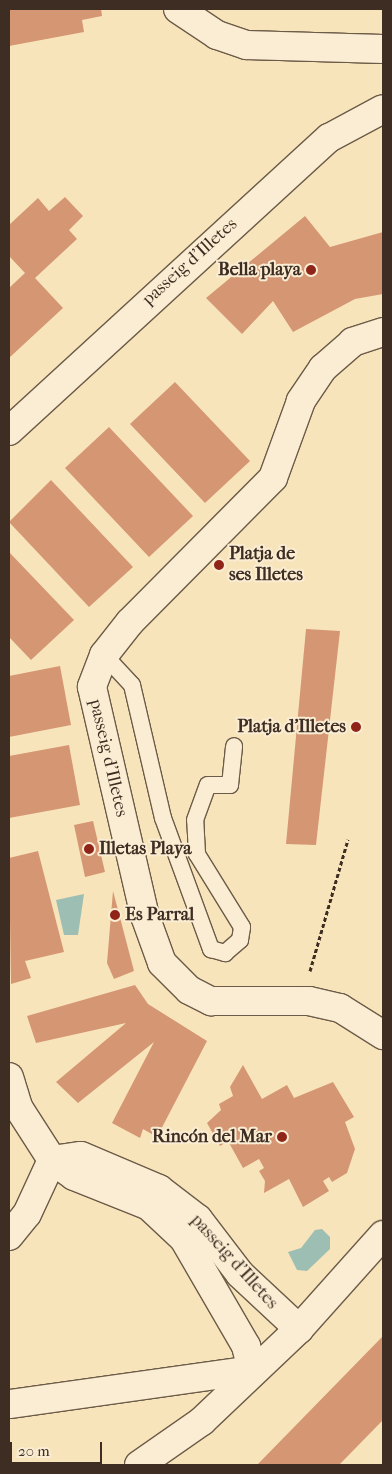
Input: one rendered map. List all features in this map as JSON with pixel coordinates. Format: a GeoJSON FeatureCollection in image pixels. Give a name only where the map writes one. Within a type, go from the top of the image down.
{"type":"FeatureCollection","features":[{"type":"Feature","properties":{"kind":"street"},"geometry":{"type":"LineString","coordinates":[[178,9],[216,35],[246,45],[383,49]]}},
{"type":"Feature","properties":{"kind":"street","name":"passeig d'Illetes"},"geometry":{"type":"LineString","coordinates":[[9,431],[329,138],[383,110]]}},
{"type":"Feature","properties":{"kind":"street","name":"passeig d'Illetes"},"geometry":{"type":"LineString","coordinates":[[383,332],[353,342],[323,368],[301,401],[273,478],[161,589],[104,655],[92,687],[93,704],[145,916],[162,964],[189,990],[211,1000],[309,1000],[340,1008],[383,1035]]}},
{"type":"Feature","properties":{"kind":"street","name":"passeig d'Illetes"},"geometry":{"type":"LineString","coordinates":[[9,1077],[18,1106],[52,1160],[74,1176],[149,1206],[184,1239],[246,1346],[252,1370]]}},
{"type":"Feature","properties":{"kind":"street","name":"passeig d'Illetes"},"geometry":{"type":"LineString","coordinates":[[52,1160],[81,1156],[159,1189],[198,1219],[240,1274],[299,1329]]}},
{"type":"Feature","properties":{"kind":"street"},"geometry":{"type":"LineString","coordinates":[[9,1236],[27,1214],[52,1160]]}},
{"type":"Feature","properties":{"kind":"street"},"geometry":{"type":"LineString","coordinates":[[139,1465],[202,1421],[252,1370],[299,1329],[383,1235]]}},
{"type":"Feature","properties":{"kind":"street"},"geometry":{"type":"LineString","coordinates":[[9,1404],[252,1370]]}},
{"type":"Feature","properties":{"kind":"lane"},"geometry":{"type":"LineString","coordinates":[[104,655],[132,685],[163,818],[211,949],[225,953],[240,940],[242,928],[197,854],[195,820],[208,785],[230,786],[234,746]]}},
{"type":"Feature","properties":{"kind":"path"},"geometry":{"type":"LineString","coordinates":[[308,977],[348,839]]}},
{"type":"Feature","properties":{"kind":"water"},"geometry":{"type":"Polygon","coordinates":[[[84,894],[78,935],[64,935],[56,900],[84,894]]]}},
{"type":"Feature","properties":{"kind":"water"},"geometry":{"type":"Polygon","coordinates":[[[322,1229],[330,1237],[330,1249],[307,1271],[297,1270],[288,1252],[301,1248],[315,1230],[322,1229]]]}},
{"type":"Feature","properties":{"kind":"building"},"geometry":{"type":"Polygon","coordinates":[[[9,9],[101,9],[102,16],[82,20],[84,32],[9,46],[9,9]]]}},
{"type":"Feature","properties":{"kind":"building"},"geometry":{"type":"Polygon","coordinates":[[[65,197],[83,216],[69,230],[77,239],[35,278],[63,308],[9,358],[9,288],[25,273],[9,256],[9,225],[38,198],[49,211],[65,197]]]}},
{"type":"Feature","properties":{"kind":"building","name":"Bella playa"},"geometry":{"type":"Polygon","coordinates":[[[305,216],[330,247],[383,232],[383,294],[355,299],[293,332],[273,301],[242,334],[206,298],[305,216]]]}},
{"type":"Feature","properties":{"kind":"building"},"geometry":{"type":"Polygon","coordinates":[[[175,382],[250,461],[205,503],[130,424],[175,382]]]}},
{"type":"Feature","properties":{"kind":"building"},"geometry":{"type":"Polygon","coordinates":[[[109,427],[193,516],[149,557],[65,468],[109,427]]]}},
{"type":"Feature","properties":{"kind":"building"},"geometry":{"type":"Polygon","coordinates":[[[51,480],[133,567],[89,607],[9,522],[51,480]]]}},
{"type":"Feature","properties":{"kind":"building"},"geometry":{"type":"Polygon","coordinates":[[[9,552],[74,620],[31,660],[9,637],[9,552]]]}},
{"type":"Feature","properties":{"kind":"building"},"geometry":{"type":"Polygon","coordinates":[[[306,629],[340,631],[316,845],[286,844],[306,629]]]}},
{"type":"Feature","properties":{"kind":"building"},"geometry":{"type":"Polygon","coordinates":[[[60,666],[71,725],[9,737],[9,676],[60,666]]]}},
{"type":"Feature","properties":{"kind":"building"},"geometry":{"type":"Polygon","coordinates":[[[69,745],[80,805],[9,818],[9,756],[69,745]]]}},
{"type":"Feature","properties":{"kind":"building","name":"Illetas Playa"},"geometry":{"type":"Polygon","coordinates":[[[93,821],[105,872],[85,877],[74,825],[93,821]]]}},
{"type":"Feature","properties":{"kind":"building"},"geometry":{"type":"Polygon","coordinates":[[[38,851],[64,952],[25,961],[31,978],[11,984],[9,858],[38,851]]]}},
{"type":"Feature","properties":{"kind":"building","name":"Es Parral"},"geometry":{"type":"Polygon","coordinates":[[[113,891],[134,971],[114,979],[107,963],[113,891]]]}},
{"type":"Feature","properties":{"kind":"building"},"geometry":{"type":"Polygon","coordinates":[[[135,985],[148,1004],[207,1041],[157,1137],[143,1129],[140,1138],[112,1123],[154,1042],[78,1103],[56,1082],[126,1023],[36,1043],[27,1016],[135,985]]]}},
{"type":"Feature","properties":{"kind":"building","name":"Rincón del Mar"},"geometry":{"type":"Polygon","coordinates":[[[243,1065],[262,1099],[287,1085],[294,1098],[333,1082],[354,1117],[345,1122],[355,1149],[347,1173],[332,1182],[329,1177],[323,1181],[329,1191],[303,1207],[289,1179],[264,1193],[265,1181],[259,1171],[264,1168],[259,1159],[243,1168],[228,1141],[220,1146],[207,1123],[221,1110],[219,1104],[233,1096],[230,1087],[243,1065]]]}},
{"type":"Feature","properties":{"kind":"building"},"geometry":{"type":"Polygon","coordinates":[[[383,1336],[383,1420],[339,1465],[257,1465],[383,1336]]]}},
{"type":"Feature","properties":{"kind":"place","name":"Bella playa"},"geometry":{"type":"Point","coordinates":[311,270]}},
{"type":"Feature","properties":{"kind":"place","name":"Platja de ses Illetes"},"geometry":{"type":"Point","coordinates":[219,565]}},
{"type":"Feature","properties":{"kind":"place","name":"Platja d'Illetes"},"geometry":{"type":"Point","coordinates":[356,727]}},
{"type":"Feature","properties":{"kind":"place","name":"Illetas Playa"},"geometry":{"type":"Point","coordinates":[89,849]}},
{"type":"Feature","properties":{"kind":"place","name":"Es Parral"},"geometry":{"type":"Point","coordinates":[115,915]}},
{"type":"Feature","properties":{"kind":"place","name":"Rincón del Mar"},"geometry":{"type":"Point","coordinates":[282,1137]}}]}
